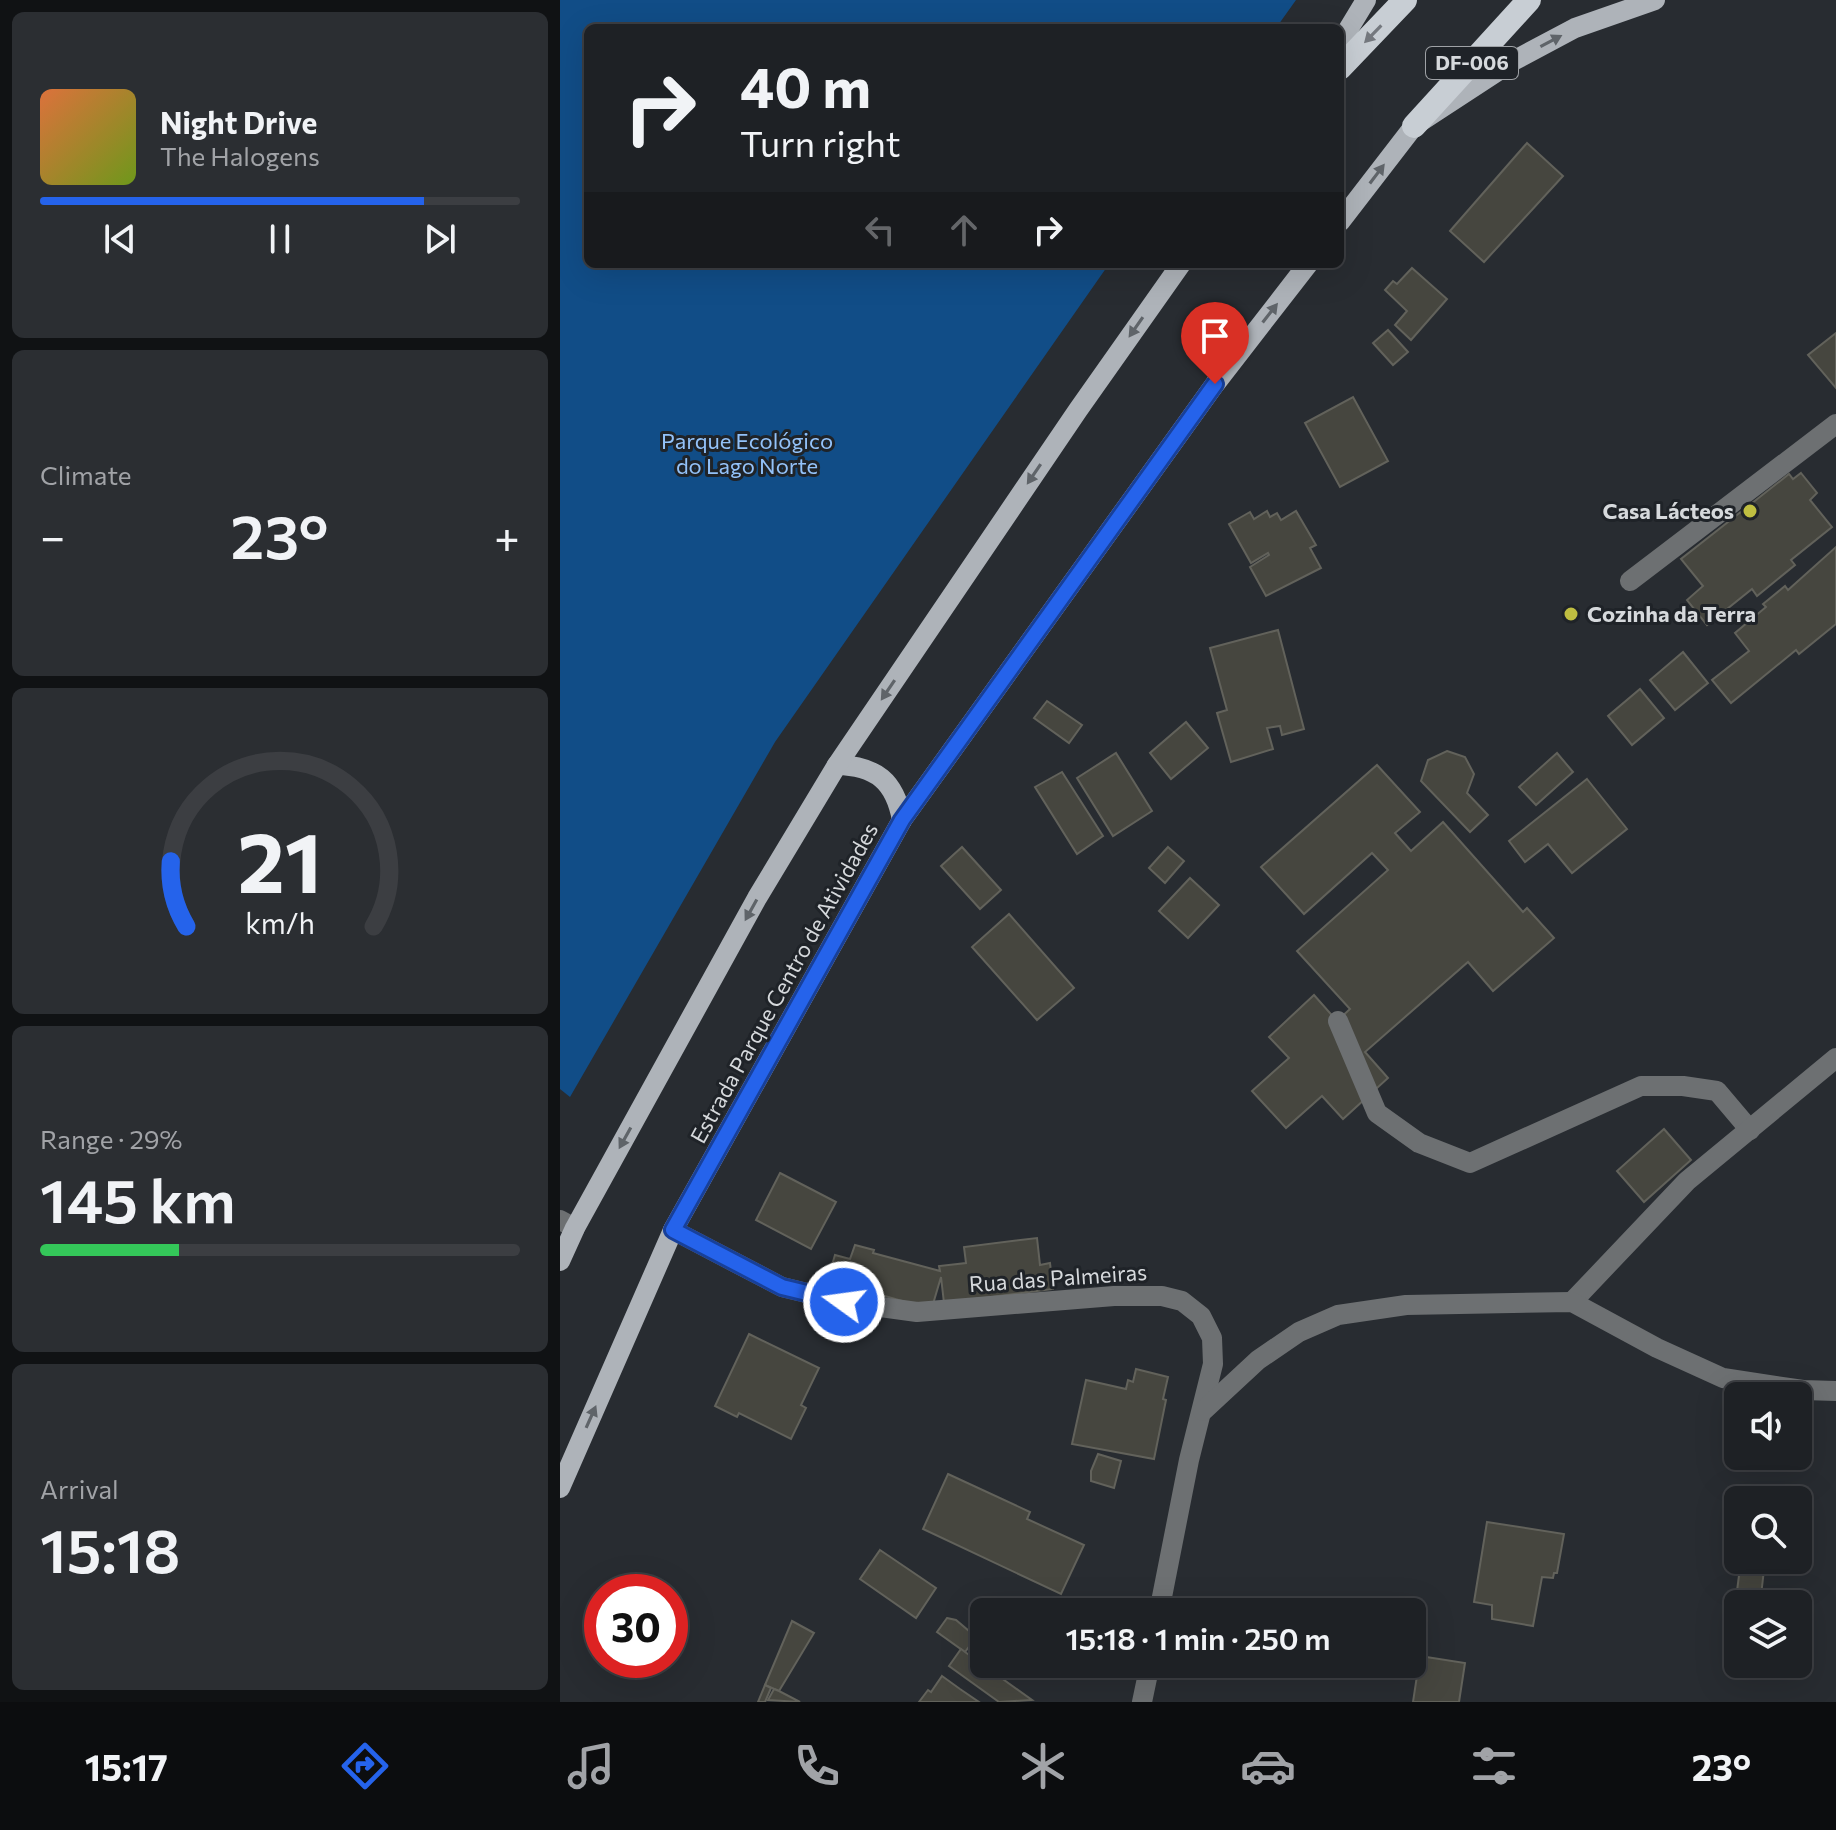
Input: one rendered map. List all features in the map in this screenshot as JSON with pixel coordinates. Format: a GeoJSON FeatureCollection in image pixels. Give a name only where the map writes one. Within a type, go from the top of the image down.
{"type":"FeatureCollection","features":[{"type":"Feature","properties":{"kind":"highway"},"geometry":{"type":"LineString","coordinates":[[1344,64],[1405,0]]}},
{"type":"Feature","properties":{"kind":"highway","name":"DF-006"},"geometry":{"type":"LineString","coordinates":[[1414,126],[1529,0]]}},
{"type":"Feature","properties":{"kind":"main road"},"geometry":{"type":"LineString","coordinates":[[1344,36],[1366,0]]}},
{"type":"Feature","properties":{"kind":"main road"},"geometry":{"type":"LineString","coordinates":[[1414,126],[1515,60],[1575,28],[1655,0]]}},
{"type":"Feature","properties":{"kind":"main road","name":"DF-006"},"geometry":{"type":"LineString","coordinates":[[1344,217],[1414,126]]}},
{"type":"Feature","properties":{"kind":"main road"},"geometry":{"type":"LineString","coordinates":[[560,1261],[567,1224],[837,765],[1178,268]]}},
{"type":"Feature","properties":{"kind":"main road","name":"Estrada Parque Centro de Atividades"},"geometry":{"type":"LineString","coordinates":[[560,1488],[673,1230],[902,820],[1215,384],[1305,268]]}},
{"type":"Feature","properties":{"kind":"main road"},"geometry":{"type":"LineString","coordinates":[[837,765],[856,765],[889,784],[899,801],[902,820]]}},
{"type":"Feature","properties":{"kind":"street"},"geometry":{"type":"LineString","coordinates":[[1630,581],[1836,424]]}},
{"type":"Feature","properties":{"kind":"street"},"geometry":{"type":"LineString","coordinates":[[1338,1021],[1377,1113],[1419,1143],[1470,1163],[1641,1086],[1683,1086],[1717,1091],[1750,1130]]}},
{"type":"Feature","properties":{"kind":"street"},"geometry":{"type":"LineString","coordinates":[[1572,1302],[1687,1181],[1836,1058]]}},
{"type":"Feature","properties":{"kind":"street","name":"Rua das Palmeiras"},"geometry":{"type":"LineString","coordinates":[[673,1230],[782,1287],[844,1302],[917,1312],[1114,1296],[1162,1296],[1182,1301],[1201,1316],[1212,1338],[1213,1364],[1189,1460],[1162,1598]]}},
{"type":"Feature","properties":{"kind":"street"},"geometry":{"type":"LineString","coordinates":[[1203,1411],[1258,1360],[1299,1332],[1338,1315],[1406,1305],[1572,1302],[1657,1348],[1723,1378],[1803,1390],[1836,1391]]}},
{"type":"Feature","properties":{"kind":"street"},"geometry":{"type":"LineString","coordinates":[[1142,1702],[1147,1678]]}},
{"type":"Feature","properties":{"kind":"green space","name":"Parque Ecológico do Lago Norte"},"geometry":{"type":"Polygon","coordinates":[[[560,0],[1296,0],[1279,24],[584,24],[584,268],[1106,268],[775,742],[570,1097],[560,1089],[560,0]]]}},
{"type":"Feature","properties":{"kind":"building"},"geometry":{"type":"Polygon","coordinates":[[[1527,143],[1563,176],[1484,262],[1450,231],[1527,143]]]}},
{"type":"Feature","properties":{"kind":"building"},"geometry":{"type":"Polygon","coordinates":[[[1412,268],[1447,299],[1411,340],[1395,325],[1407,311],[1385,290],[1393,281],[1397,284],[1412,268]]]}},
{"type":"Feature","properties":{"kind":"building"},"geometry":{"type":"Polygon","coordinates":[[[1388,330],[1408,352],[1393,365],[1373,343],[1388,330]]]}},
{"type":"Feature","properties":{"kind":"building"},"geometry":{"type":"Polygon","coordinates":[[[1836,333],[1836,388],[1808,355],[1836,333]]]}},
{"type":"Feature","properties":{"kind":"building"},"geometry":{"type":"Polygon","coordinates":[[[1353,397],[1388,461],[1340,487],[1305,423],[1353,397]]]}},
{"type":"Feature","properties":{"kind":"building"},"geometry":{"type":"Polygon","coordinates":[[[1801,473],[1817,493],[1810,500],[1832,527],[1791,560],[1795,565],[1757,596],[1752,589],[1707,625],[1687,600],[1703,586],[1681,559],[1789,474],[1793,479],[1801,473]]]}},
{"type":"Feature","properties":{"kind":"building"},"geometry":{"type":"Polygon","coordinates":[[[1267,511],[1270,517],[1277,513],[1281,520],[1296,511],[1316,545],[1310,548],[1321,568],[1266,596],[1250,567],[1268,553],[1251,563],[1229,524],[1250,512],[1254,519],[1267,511]]]}},
{"type":"Feature","properties":{"kind":"building"},"geometry":{"type":"Polygon","coordinates":[[[1836,547],[1836,624],[1799,654],[1796,650],[1731,703],[1712,680],[1749,651],[1735,633],[1766,607],[1763,604],[1785,586],[1788,590],[1836,547]]]}},
{"type":"Feature","properties":{"kind":"building"},"geometry":{"type":"Polygon","coordinates":[[[1278,630],[1304,729],[1282,735],[1280,726],[1267,728],[1273,749],[1231,762],[1217,713],[1227,710],[1210,648],[1278,630]]]}},
{"type":"Feature","properties":{"kind":"building"},"geometry":{"type":"Polygon","coordinates":[[[1683,652],[1708,683],[1675,710],[1650,680],[1683,652]]]}},
{"type":"Feature","properties":{"kind":"building"},"geometry":{"type":"Polygon","coordinates":[[[1640,689],[1664,718],[1632,745],[1608,716],[1640,689]]]}},
{"type":"Feature","properties":{"kind":"building"},"geometry":{"type":"Polygon","coordinates":[[[1047,701],[1082,725],[1069,743],[1034,718],[1047,701]]]}},
{"type":"Feature","properties":{"kind":"building"},"geometry":{"type":"Polygon","coordinates":[[[1186,722],[1208,748],[1171,779],[1150,753],[1186,722]]]}},
{"type":"Feature","properties":{"kind":"building"},"geometry":{"type":"Polygon","coordinates":[[[1447,751],[1465,757],[1474,774],[1467,793],[1488,815],[1470,832],[1421,781],[1428,760],[1447,751]]]}},
{"type":"Feature","properties":{"kind":"building"},"geometry":{"type":"Polygon","coordinates":[[[1116,753],[1152,811],[1113,836],[1077,778],[1116,753]]]}},
{"type":"Feature","properties":{"kind":"building"},"geometry":{"type":"Polygon","coordinates":[[[1557,753],[1573,772],[1536,805],[1519,787],[1557,753]]]}},
{"type":"Feature","properties":{"kind":"building"},"geometry":{"type":"Polygon","coordinates":[[[1377,765],[1420,812],[1395,833],[1411,851],[1443,822],[1523,912],[1527,908],[1554,938],[1493,991],[1468,962],[1365,1052],[1388,1078],[1343,1119],[1322,1096],[1286,1128],[1252,1091],[1289,1058],[1269,1037],[1314,995],[1337,1021],[1350,1009],[1297,951],[1388,870],[1372,853],[1304,914],[1261,867],[1377,765]]]}},
{"type":"Feature","properties":{"kind":"building"},"geometry":{"type":"Polygon","coordinates":[[[1062,772],[1103,836],[1077,854],[1035,787],[1062,772]]]}},
{"type":"Feature","properties":{"kind":"building"},"geometry":{"type":"Polygon","coordinates":[[[1587,779],[1627,829],[1572,873],[1548,844],[1525,862],[1509,841],[1587,779]]]}},
{"type":"Feature","properties":{"kind":"building"},"geometry":{"type":"Polygon","coordinates":[[[962,847],[1001,890],[980,909],[941,866],[962,847]]]}},
{"type":"Feature","properties":{"kind":"building"},"geometry":{"type":"Polygon","coordinates":[[[1168,847],[1184,861],[1165,883],[1149,868],[1168,847]]]}},
{"type":"Feature","properties":{"kind":"building"},"geometry":{"type":"Polygon","coordinates":[[[1190,878],[1219,905],[1188,938],[1159,911],[1190,878]]]}},
{"type":"Feature","properties":{"kind":"building"},"geometry":{"type":"Polygon","coordinates":[[[1009,914],[1074,988],[1037,1020],[972,947],[1009,914]]]}},
{"type":"Feature","properties":{"kind":"building"},"geometry":{"type":"Polygon","coordinates":[[[1664,1129],[1691,1160],[1644,1202],[1617,1171],[1664,1129]]]}},
{"type":"Feature","properties":{"kind":"building"},"geometry":{"type":"Polygon","coordinates":[[[780,1173],[836,1202],[811,1249],[756,1220],[780,1173]]]}},
{"type":"Feature","properties":{"kind":"building"},"geometry":{"type":"Polygon","coordinates":[[[1037,1238],[1040,1265],[1050,1263],[1053,1289],[944,1303],[941,1277],[933,1304],[919,1306],[861,1289],[829,1275],[835,1255],[850,1259],[855,1245],[940,1271],[939,1266],[966,1263],[964,1247],[1037,1238]]]}},
{"type":"Feature","properties":{"kind":"building"},"geometry":{"type":"Polygon","coordinates":[[[749,1334],[819,1368],[801,1405],[806,1408],[791,1439],[739,1413],[737,1417],[715,1406],[749,1334]]]}},
{"type":"Feature","properties":{"kind":"building"},"geometry":{"type":"Polygon","coordinates":[[[1136,1369],[1168,1377],[1154,1459],[1072,1444],[1086,1380],[1126,1389],[1128,1380],[1133,1382],[1136,1369]]]}},
{"type":"Feature","properties":{"kind":"building"},"geometry":{"type":"Polygon","coordinates":[[[1098,1454],[1121,1461],[1114,1488],[1091,1481],[1091,1471],[1098,1454]]]}},
{"type":"Feature","properties":{"kind":"building"},"geometry":{"type":"Polygon","coordinates":[[[948,1474],[1030,1512],[1027,1519],[1084,1545],[1061,1594],[923,1529],[948,1474]]]}},
{"type":"Feature","properties":{"kind":"building"},"geometry":{"type":"Polygon","coordinates":[[[1487,1522],[1564,1534],[1557,1573],[1553,1578],[1542,1577],[1533,1626],[1492,1619],[1492,1605],[1474,1602],[1487,1522]]]}},
{"type":"Feature","properties":{"kind":"building"},"geometry":{"type":"Polygon","coordinates":[[[880,1550],[936,1588],[916,1618],[860,1579],[880,1550]]]}},
{"type":"Feature","properties":{"kind":"building"},"geometry":{"type":"Polygon","coordinates":[[[1739,1574],[1763,1574],[1762,1590],[1737,1590],[1739,1574]]]}},
{"type":"Feature","properties":{"kind":"building"},"geometry":{"type":"Polygon","coordinates":[[[947,1618],[956,1620],[970,1632],[970,1645],[965,1652],[937,1632],[947,1618]]]}},
{"type":"Feature","properties":{"kind":"building"},"geometry":{"type":"Polygon","coordinates":[[[792,1621],[814,1633],[779,1691],[765,1685],[792,1621]]]}},
{"type":"Feature","properties":{"kind":"building"},"geometry":{"type":"Polygon","coordinates":[[[961,1649],[970,1655],[970,1678],[1001,1678],[1032,1700],[999,1702],[949,1666],[961,1649]]]}},
{"type":"Feature","properties":{"kind":"building"},"geometry":{"type":"Polygon","coordinates":[[[1426,1657],[1465,1663],[1459,1702],[1413,1702],[1417,1678],[1426,1678],[1426,1657]]]}},
{"type":"Feature","properties":{"kind":"building"},"geometry":{"type":"Polygon","coordinates":[[[942,1676],[979,1702],[919,1702],[942,1676]]]}},
{"type":"Feature","properties":{"kind":"building"},"geometry":{"type":"Polygon","coordinates":[[[765,1685],[771,1688],[765,1702],[758,1702],[765,1685]]]}},
{"type":"Feature","properties":{"kind":"building"},"geometry":{"type":"Polygon","coordinates":[[[774,1689],[779,1691],[800,1702],[768,1700],[774,1689]]]}},
{"type":"Feature","properties":{"kind":"place","name":"Casa Lácteos"},"geometry":{"type":"Point","coordinates":[1750,511]}},
{"type":"Feature","properties":{"kind":"place","name":"Cozinha da Terra"},"geometry":{"type":"Point","coordinates":[1571,614]}},
{"type":"Feature","properties":{"kind":"route"},"geometry":{"type":"LineString","coordinates":[[844,1302],[782,1287],[673,1230],[902,820],[1215,384]]}}]}
